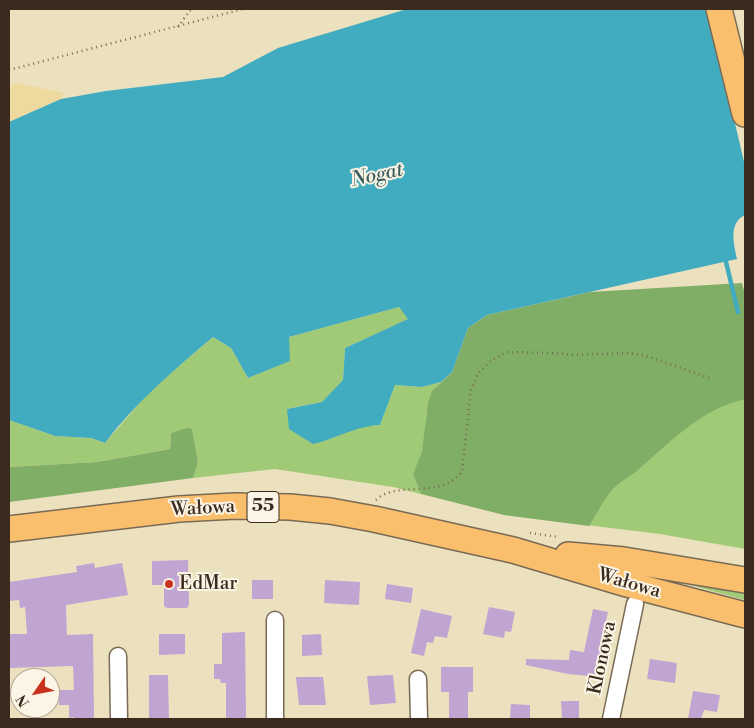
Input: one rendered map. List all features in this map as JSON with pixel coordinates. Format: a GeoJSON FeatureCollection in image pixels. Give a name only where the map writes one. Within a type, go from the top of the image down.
{"type":"FeatureCollection","features":[{"type":"Feature","properties":{"kind":"main road"},"geometry":{"type":"LineString","coordinates":[[719,9],[745,114]]}},
{"type":"Feature","properties":{"kind":"main road","name":"Wałowa"},"geometry":{"type":"LineString","coordinates":[[9,529],[179,509],[235,506],[290,507],[374,518],[513,550],[627,584],[745,615]]}},
{"type":"Feature","properties":{"kind":"main road","name":"Wałowa"},"geometry":{"type":"LineString","coordinates":[[513,550],[624,560],[745,580]]}},
{"type":"Feature","properties":{"kind":"street","name":"Klonowa"},"geometry":{"type":"LineString","coordinates":[[611,719],[635,604]]}},
{"type":"Feature","properties":{"kind":"street"},"geometry":{"type":"LineString","coordinates":[[275,620],[275,719]]}},
{"type":"Feature","properties":{"kind":"street"},"geometry":{"type":"LineString","coordinates":[[118,656],[119,719]]}},
{"type":"Feature","properties":{"kind":"street"},"geometry":{"type":"LineString","coordinates":[[418,679],[419,719]]}},
{"type":"Feature","properties":{"kind":"path"},"geometry":{"type":"LineString","coordinates":[[178,27],[191,9]]}},
{"type":"Feature","properties":{"kind":"path"},"geometry":{"type":"LineString","coordinates":[[9,70],[243,9]]}},
{"type":"Feature","properties":{"kind":"path"},"geometry":{"type":"LineString","coordinates":[[374,518],[376,500],[384,492],[432,488],[457,479],[462,471],[470,390],[478,373],[492,360],[506,352],[576,355],[626,353],[643,355],[710,378]]}},
{"type":"Feature","properties":{"kind":"green space"},"geometry":{"type":"Polygon","coordinates":[[[742,283],[745,294],[745,399],[714,410],[674,438],[637,471],[615,487],[589,526],[504,515],[421,494],[413,474],[422,452],[428,403],[432,391],[452,372],[468,328],[487,315],[590,292],[742,283]]]}},
{"type":"Feature","properties":{"kind":"green space"},"geometry":{"type":"Polygon","coordinates":[[[399,307],[409,319],[345,348],[343,381],[322,402],[287,409],[324,441],[362,426],[380,425],[395,385],[422,387],[441,382],[435,389],[428,406],[424,443],[420,461],[413,474],[421,494],[393,487],[275,469],[193,478],[198,462],[192,429],[171,433],[170,449],[97,462],[9,467],[9,420],[55,436],[91,438],[105,443],[150,391],[213,337],[231,348],[248,378],[289,361],[289,337],[399,307]]]}},
{"type":"Feature","properties":{"kind":"green space"},"geometry":{"type":"Polygon","coordinates":[[[745,311],[745,549],[660,534],[504,515],[483,456],[745,311]]]}},
{"type":"Feature","properties":{"kind":"green space"},"geometry":{"type":"Polygon","coordinates":[[[187,428],[192,429],[198,462],[193,478],[9,502],[9,467],[97,462],[170,449],[171,433],[187,428]]]}},
{"type":"Feature","properties":{"kind":"green space"},"geometry":{"type":"Polygon","coordinates":[[[677,574],[745,586],[745,600],[676,581],[677,574]]]}},
{"type":"Feature","properties":{"kind":"sand"},"geometry":{"type":"Polygon","coordinates":[[[17,83],[64,93],[61,99],[9,122],[9,86],[17,83]]]}},
{"type":"Feature","properties":{"kind":"water","name":"Nogat"},"geometry":{"type":"Polygon","coordinates":[[[407,9],[745,9],[745,215],[736,223],[734,228],[737,259],[487,315],[468,328],[452,372],[441,382],[422,387],[395,385],[380,425],[354,430],[313,444],[289,429],[287,409],[322,402],[343,380],[345,348],[408,319],[399,307],[289,337],[290,361],[248,378],[231,348],[213,337],[143,400],[105,443],[91,438],[55,436],[9,420],[9,122],[61,99],[106,91],[223,77],[278,48],[407,9]]]}},
{"type":"Feature","properties":{"kind":"pier"},"geometry":{"type":"Polygon","coordinates":[[[707,9],[745,9],[745,166],[730,102],[707,9]]]}},
{"type":"Feature","properties":{"kind":"building","name":"EdMar"},"geometry":{"type":"Polygon","coordinates":[[[188,560],[189,605],[187,608],[167,608],[164,606],[164,585],[152,585],[152,561],[188,560]]]}},
{"type":"Feature","properties":{"kind":"building"},"geometry":{"type":"Polygon","coordinates":[[[94,563],[95,568],[122,563],[128,595],[66,605],[67,635],[93,634],[94,719],[69,718],[69,705],[60,705],[60,690],[74,690],[73,666],[9,668],[9,634],[27,634],[25,607],[20,608],[19,600],[9,601],[9,582],[77,572],[76,566],[94,563]]]}},
{"type":"Feature","properties":{"kind":"building"},"geometry":{"type":"Polygon","coordinates":[[[252,580],[273,580],[273,599],[252,599],[252,580]]]}},
{"type":"Feature","properties":{"kind":"building"},"geometry":{"type":"Polygon","coordinates":[[[325,580],[360,582],[359,605],[324,603],[325,580]]]}},
{"type":"Feature","properties":{"kind":"building"},"geometry":{"type":"Polygon","coordinates":[[[387,584],[413,588],[411,603],[385,599],[387,584]]]}},
{"type":"Feature","properties":{"kind":"building"},"geometry":{"type":"Polygon","coordinates":[[[489,607],[515,612],[511,632],[505,631],[504,638],[483,634],[489,607]]]}},
{"type":"Feature","properties":{"kind":"building"},"geometry":{"type":"Polygon","coordinates":[[[421,609],[452,616],[447,638],[435,636],[433,643],[427,642],[424,656],[411,653],[421,609]]]}},
{"type":"Feature","properties":{"kind":"building"},"geometry":{"type":"Polygon","coordinates":[[[593,609],[608,612],[602,638],[605,638],[599,677],[568,674],[526,665],[526,659],[569,660],[570,650],[584,652],[593,609]]]}},
{"type":"Feature","properties":{"kind":"building"},"geometry":{"type":"Polygon","coordinates":[[[245,632],[246,719],[226,719],[226,683],[221,683],[220,679],[214,679],[214,664],[222,664],[222,633],[245,632]]]}},
{"type":"Feature","properties":{"kind":"building"},"geometry":{"type":"Polygon","coordinates":[[[159,634],[185,634],[185,654],[159,655],[159,634]]]}},
{"type":"Feature","properties":{"kind":"building"},"geometry":{"type":"Polygon","coordinates":[[[321,634],[322,655],[302,656],[302,635],[321,634]]]}},
{"type":"Feature","properties":{"kind":"building"},"geometry":{"type":"Polygon","coordinates":[[[650,659],[677,663],[675,683],[647,679],[650,659]]]}},
{"type":"Feature","properties":{"kind":"building"},"geometry":{"type":"Polygon","coordinates":[[[441,667],[473,667],[473,692],[468,692],[468,719],[449,719],[449,692],[441,692],[441,667]]]}},
{"type":"Feature","properties":{"kind":"building"},"geometry":{"type":"Polygon","coordinates":[[[149,675],[168,675],[169,719],[149,719],[149,675]]]}},
{"type":"Feature","properties":{"kind":"building"},"geometry":{"type":"Polygon","coordinates":[[[393,675],[396,703],[370,705],[367,676],[393,675]]]}},
{"type":"Feature","properties":{"kind":"building"},"geometry":{"type":"Polygon","coordinates":[[[296,677],[323,677],[326,705],[299,705],[296,677]]]}},
{"type":"Feature","properties":{"kind":"building"},"geometry":{"type":"Polygon","coordinates":[[[693,691],[720,695],[717,712],[704,710],[701,719],[688,719],[693,691]]]}},
{"type":"Feature","properties":{"kind":"building"},"geometry":{"type":"Polygon","coordinates":[[[561,701],[579,701],[579,719],[562,719],[561,701]]]}},
{"type":"Feature","properties":{"kind":"building"},"geometry":{"type":"Polygon","coordinates":[[[511,704],[530,705],[530,719],[510,719],[511,704]]]}},
{"type":"Feature","properties":{"kind":"waterway"},"geometry":{"type":"LineString","coordinates":[[726,262],[738,312]]}},
{"type":"Feature","properties":{"kind":"place","name":"EdMar"},"geometry":{"type":"Point","coordinates":[169,584]}}]}
